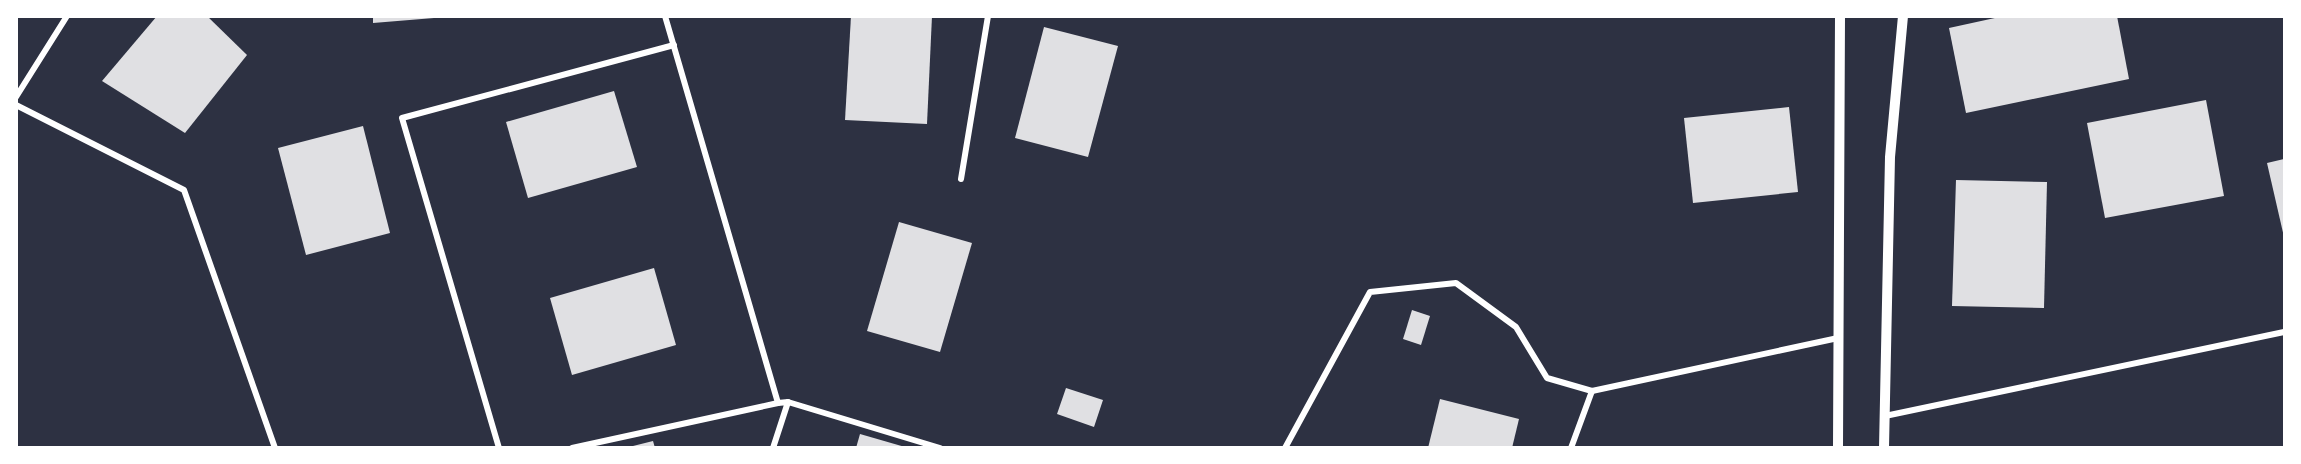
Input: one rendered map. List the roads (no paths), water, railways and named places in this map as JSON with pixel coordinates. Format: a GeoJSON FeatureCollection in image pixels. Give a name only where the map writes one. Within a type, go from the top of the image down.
{"type":"FeatureCollection","features":[{"type":"Feature","properties":{"kind":"street"},"geometry":{"type":"LineString","coordinates":[[16,97],[67,16]]}},
{"type":"Feature","properties":{"kind":"street"},"geometry":{"type":"LineString","coordinates":[[665,16],[778,403]]}},
{"type":"Feature","properties":{"kind":"street"},"geometry":{"type":"LineString","coordinates":[[961,179],[988,16]]}},
{"type":"Feature","properties":{"kind":"street"},"geometry":{"type":"LineString","coordinates":[[1838,447],[1840,16]]}},
{"type":"Feature","properties":{"kind":"street"},"geometry":{"type":"LineString","coordinates":[[1884,447],[1890,157],[1903,16]]}},
{"type":"Feature","properties":{"kind":"street"},"geometry":{"type":"LineString","coordinates":[[499,447],[402,118],[674,45]]}},
{"type":"Feature","properties":{"kind":"street"},"geometry":{"type":"LineString","coordinates":[[16,105],[184,190],[275,447]]}},
{"type":"Feature","properties":{"kind":"street"},"geometry":{"type":"LineString","coordinates":[[1285,447],[1370,292],[1456,283],[1516,327],[1547,378],[1592,391],[1838,338]]}},
{"type":"Feature","properties":{"kind":"street"},"geometry":{"type":"LineString","coordinates":[[1885,416],[2284,332]]}},
{"type":"Feature","properties":{"kind":"street"},"geometry":{"type":"LineString","coordinates":[[1571,447],[1592,391]]}},
{"type":"Feature","properties":{"kind":"street"},"geometry":{"type":"LineString","coordinates":[[773,447],[788,402]]}},
{"type":"Feature","properties":{"kind":"street"},"geometry":{"type":"LineString","coordinates":[[572,447],[788,402],[940,447]]}}]}
